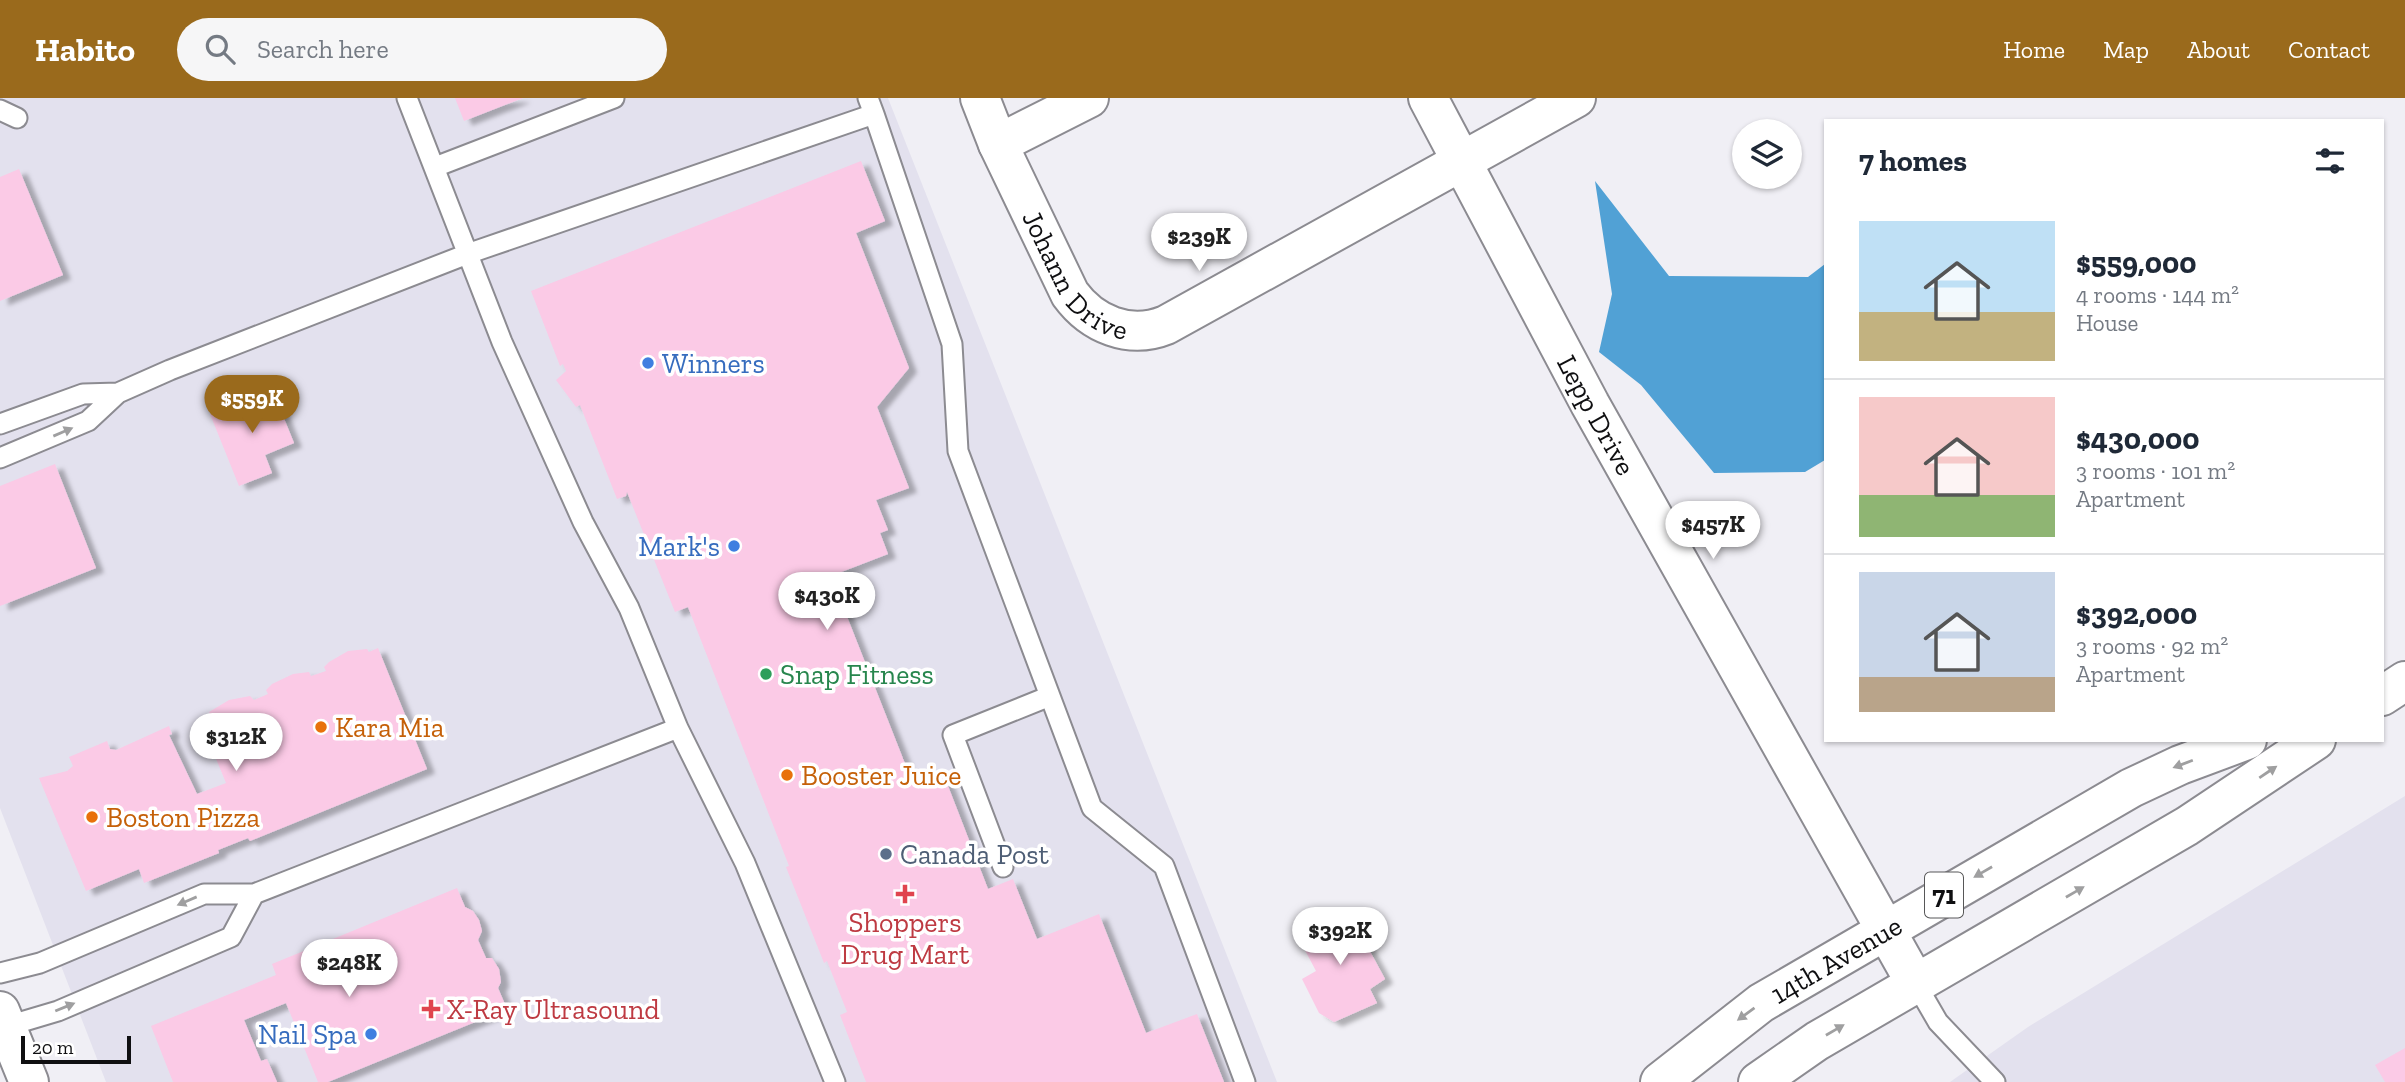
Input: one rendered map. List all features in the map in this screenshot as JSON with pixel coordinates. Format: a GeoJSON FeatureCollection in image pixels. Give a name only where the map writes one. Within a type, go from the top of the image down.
{"type":"FeatureCollection","features":[{"type":"Feature","properties":{"kind":"street","name":"Johann Drive"},"geometry":{"type":"LineString","coordinates":[[980,98],[998,144],[1070,294],[1083,310],[1100,322],[1133,330],[1166,325],[1576,98]]}},
{"type":"Feature","properties":{"kind":"street"},"geometry":{"type":"LineString","coordinates":[[998,144],[1089,98]]}},
{"type":"Feature","properties":{"kind":"street","name":"Lepp Drive"},"geometry":{"type":"LineString","coordinates":[[1428,98],[1590,404],[1916,984]]}},
{"type":"Feature","properties":{"kind":"street"},"geometry":{"type":"LineString","coordinates":[[2384,689],[2405,680]]}},
{"type":"Feature","properties":{"kind":"street"},"geometry":{"type":"LineString","coordinates":[[2384,695],[2405,680]]}},
{"type":"Feature","properties":{"kind":"street","name":"14th Avenue"},"geometry":{"type":"LineString","coordinates":[[1660,1082],[1761,1003],[1885,929],[2142,782],[2242,742]]}},
{"type":"Feature","properties":{"kind":"street","name":"71"},"geometry":{"type":"LineString","coordinates":[[1758,1082],[1817,1041],[2188,826],[2313,742]]}},
{"type":"Feature","properties":{"kind":"street"},"geometry":{"type":"LineString","coordinates":[[2,1021],[29,1082]]}},
{"type":"Feature","properties":{"kind":"lane"},"geometry":{"type":"LineString","coordinates":[[407,98],[470,253],[502,342],[583,522],[629,608],[678,728],[745,863],[835,1082]]}},
{"type":"Feature","properties":{"kind":"lane"},"geometry":{"type":"LineString","coordinates":[[435,167],[614,98]]}},
{"type":"Feature","properties":{"kind":"lane"},"geometry":{"type":"LineString","coordinates":[[0,424],[83,394],[118,393],[470,253],[871,106],[952,344],[958,451],[1092,808],[1164,866],[1245,1082]]}},
{"type":"Feature","properties":{"kind":"lane"},"geometry":{"type":"LineString","coordinates":[[0,458],[88,421],[118,393]]}},
{"type":"Feature","properties":{"kind":"lane"},"geometry":{"type":"LineString","coordinates":[[1003,867],[953,735],[1050,696]]}},
{"type":"Feature","properties":{"kind":"lane"},"geometry":{"type":"LineString","coordinates":[[0,973],[40,963],[204,894],[254,894],[455,813],[678,728]]}},
{"type":"Feature","properties":{"kind":"lane"},"geometry":{"type":"LineString","coordinates":[[2,1021],[58,1011],[231,937],[254,894]]}},
{"type":"Feature","properties":{"kind":"lane"},"geometry":{"type":"LineString","coordinates":[[1916,984],[1938,1022],[1995,1082]]}},
{"type":"Feature","properties":{"kind":"shaded area"},"geometry":{"type":"Polygon","coordinates":[[[0,98],[888,98],[1277,1082],[106,1082],[0,808],[0,98]]]}},
{"type":"Feature","properties":{"kind":"shaded area"},"geometry":{"type":"Polygon","coordinates":[[[2405,796],[2405,1082],[1950,1082],[2028,1027],[2405,796]]]}},
{"type":"Feature","properties":{"kind":"water"},"geometry":{"type":"Polygon","coordinates":[[[1595,181],[1669,276],[1808,277],[1824,265],[1824,461],[1805,472],[1714,473],[1641,385],[1599,352],[1612,294],[1595,181]]]}},
{"type":"Feature","properties":{"kind":"building"},"geometry":{"type":"Polygon","coordinates":[[[455,98],[523,98],[464,121],[455,98]]]}},
{"type":"Feature","properties":{"kind":"building"},"geometry":{"type":"Polygon","coordinates":[[[861,161],[885,221],[856,233],[909,368],[877,407],[909,488],[876,500],[888,530],[880,533],[888,554],[831,576],[913,784],[943,773],[988,889],[1013,879],[1037,939],[1099,914],[1146,1033],[1197,1014],[1224,1082],[866,1082],[840,1015],[847,1012],[827,961],[824,963],[786,867],[789,866],[688,607],[675,612],[627,492],[626,496],[617,499],[580,405],[576,407],[556,380],[566,371],[563,364],[560,366],[531,291],[861,161]]]}},
{"type":"Feature","properties":{"kind":"building"},"geometry":{"type":"Polygon","coordinates":[[[19,169],[63,275],[0,301],[0,177],[19,169]]]}},
{"type":"Feature","properties":{"kind":"building"},"geometry":{"type":"Polygon","coordinates":[[[272,389],[294,443],[265,455],[272,473],[239,486],[210,414],[272,389]]]}},
{"type":"Feature","properties":{"kind":"building"},"geometry":{"type":"Polygon","coordinates":[[[55,464],[96,568],[0,606],[0,486],[55,464]]]}},
{"type":"Feature","properties":{"kind":"building"},"geometry":{"type":"Polygon","coordinates":[[[378,648],[427,769],[250,841],[248,838],[218,850],[219,853],[144,883],[139,869],[86,891],[39,778],[67,771],[73,766],[69,757],[107,741],[110,749],[116,750],[169,726],[172,734],[169,735],[197,794],[226,783],[200,720],[211,716],[209,712],[229,700],[250,696],[254,700],[268,694],[266,690],[272,684],[293,674],[309,672],[311,676],[326,671],[324,667],[329,662],[348,651],[367,649],[369,652],[378,648]]]}},
{"type":"Feature","properties":{"kind":"building"},"geometry":{"type":"Polygon","coordinates":[[[457,888],[465,907],[473,911],[479,920],[482,931],[478,940],[486,958],[492,958],[499,969],[501,982],[498,988],[507,1009],[328,1082],[318,1082],[286,1003],[244,1020],[261,1061],[267,1059],[277,1082],[173,1082],[151,1026],[276,975],[272,964],[457,888]]]}},
{"type":"Feature","properties":{"kind":"building"},"geometry":{"type":"Polygon","coordinates":[[[1346,907],[1385,979],[1370,989],[1377,1003],[1334,1022],[1319,1013],[1302,979],[1316,971],[1298,937],[1308,932],[1306,929],[1346,907]]]}},
{"type":"Feature","properties":{"kind":"building"},"geometry":{"type":"Polygon","coordinates":[[[2405,1048],[2405,1082],[2385,1082],[2375,1065],[2405,1048]]]}},
{"type":"Feature","properties":{"kind":"place","name":"Winners"},"geometry":{"type":"Point","coordinates":[648,363]}},
{"type":"Feature","properties":{"kind":"place","name":"Mark's"},"geometry":{"type":"Point","coordinates":[734,546]}},
{"type":"Feature","properties":{"kind":"place","name":"Snap Fitness"},"geometry":{"type":"Point","coordinates":[766,674]}},
{"type":"Feature","properties":{"kind":"place","name":"Kara Mia"},"geometry":{"type":"Point","coordinates":[321,727]}},
{"type":"Feature","properties":{"kind":"place","name":"Booster Juice"},"geometry":{"type":"Point","coordinates":[787,775]}},
{"type":"Feature","properties":{"kind":"place","name":"Boston Pizza"},"geometry":{"type":"Point","coordinates":[92,817]}},
{"type":"Feature","properties":{"kind":"place","name":"Canada Post"},"geometry":{"type":"Point","coordinates":[886,854]}},
{"type":"Feature","properties":{"kind":"place","name":"Shoppers Drug Mart"},"geometry":{"type":"Point","coordinates":[905,894]}},
{"type":"Feature","properties":{"kind":"place","name":"X-Ray Ultrasound"},"geometry":{"type":"Point","coordinates":[431,1009]}},
{"type":"Feature","properties":{"kind":"place","name":"Nail Spa"},"geometry":{"type":"Point","coordinates":[371,1034]}}]}
